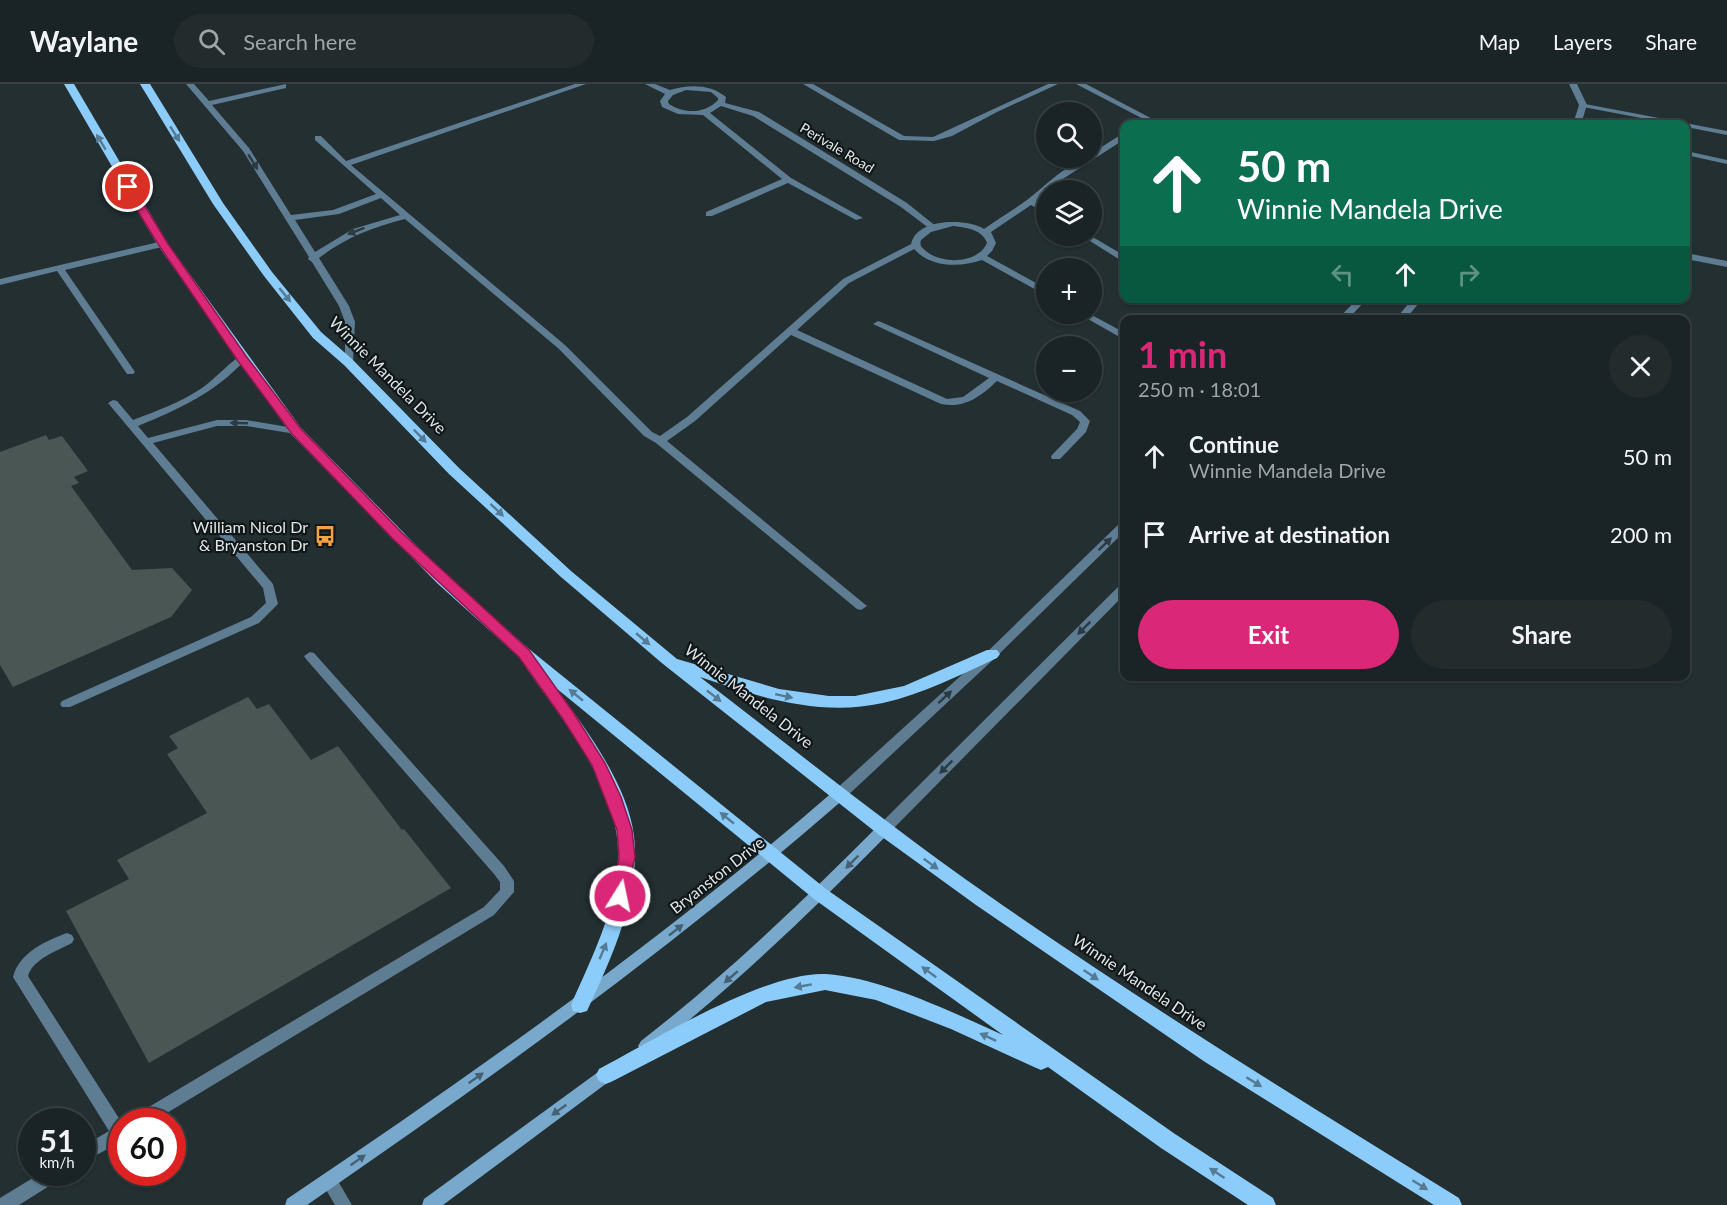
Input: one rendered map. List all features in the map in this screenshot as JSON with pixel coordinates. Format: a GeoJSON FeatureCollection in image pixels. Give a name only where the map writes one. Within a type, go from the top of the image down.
{"type":"FeatureCollection","features":[{"type":"Feature","properties":{"kind":"main road"},"geometry":{"type":"LineString","coordinates":[[69,84],[163,244],[242,358],[296,431],[398,536],[524,653],[820,894],[1079,1079],[1266,1205]]}},
{"type":"Feature","properties":{"kind":"main road","name":"Winnie Mandela Drive"},"geometry":{"type":"LineString","coordinates":[[145,84],[218,204],[268,274],[317,335],[348,362],[454,471],[566,574],[668,660],[884,829],[982,900],[1212,1056],[1452,1205]]}},
{"type":"Feature","properties":{"kind":"main road"},"geometry":{"type":"LineString","coordinates":[[524,653],[598,763],[614,797],[625,830],[627,857],[620,896],[608,940],[580,1005]]}},
{"type":"Feature","properties":{"kind":"main road"},"geometry":{"type":"LineString","coordinates":[[668,660],[754,690],[814,702],[845,702],[881,698],[920,686],[992,654]]}},
{"type":"Feature","properties":{"kind":"main road","name":"Bryanston Drive"},"geometry":{"type":"LineString","coordinates":[[293,1205],[580,1005],[772,855],[840,794]]}},
{"type":"Feature","properties":{"kind":"main road"},"geometry":{"type":"LineString","coordinates":[[430,1205],[685,1017],[752,959],[884,829]]}},
{"type":"Feature","properties":{"kind":"main road"},"geometry":{"type":"LineString","coordinates":[[606,1075],[722,1014],[764,995],[825,982],[877,992],[958,1023],[1079,1079]]}},
{"type":"Feature","properties":{"kind":"street"},"geometry":{"type":"LineString","coordinates":[[190,84],[246,150],[312,259],[344,306],[350,322],[348,362]]}},
{"type":"Feature","properties":{"kind":"street"},"geometry":{"type":"LineString","coordinates":[[345,164],[582,84]]}},
{"type":"Feature","properties":{"kind":"street"},"geometry":{"type":"LineString","coordinates":[[649,84],[670,93]]}},
{"type":"Feature","properties":{"kind":"street"},"geometry":{"type":"LineString","coordinates":[[807,84],[902,138],[914,139],[934,139],[950,134],[994,110],[1054,84]]}},
{"type":"Feature","properties":{"kind":"street"},"geometry":{"type":"LineString","coordinates":[[1080,84],[1146,120]]}},
{"type":"Feature","properties":{"kind":"street"},"geometry":{"type":"LineString","coordinates":[[1573,84],[1583,105],[1578,120]]}},
{"type":"Feature","properties":{"kind":"street"},"geometry":{"type":"LineString","coordinates":[[208,104],[283,86]]}},
{"type":"Feature","properties":{"kind":"street"},"geometry":{"type":"LineString","coordinates":[[685,88],[705,88],[719,93],[722,97],[721,104],[704,112],[685,113],[669,109],[664,101],[670,93],[685,88]]}},
{"type":"Feature","properties":{"kind":"street","name":"Perivale Road"},"geometry":{"type":"LineString","coordinates":[[721,104],[756,114],[904,205],[933,226]]}},
{"type":"Feature","properties":{"kind":"street"},"geometry":{"type":"LineString","coordinates":[[1583,105],[1660,120]]}},
{"type":"Feature","properties":{"kind":"street"},"geometry":{"type":"LineString","coordinates":[[704,112],[788,180],[859,218]]}},
{"type":"Feature","properties":{"kind":"street"},"geometry":{"type":"LineString","coordinates":[[1690,126],[1727,133]]}},
{"type":"Feature","properties":{"kind":"street"},"geometry":{"type":"LineString","coordinates":[[318,138],[381,195],[562,347],[648,434],[660,441],[861,606]]}},
{"type":"Feature","properties":{"kind":"street"},"geometry":{"type":"LineString","coordinates":[[1102,150],[1120,139]]}},
{"type":"Feature","properties":{"kind":"street"},"geometry":{"type":"LineString","coordinates":[[1690,154],[1727,162]]}},
{"type":"Feature","properties":{"kind":"street"},"geometry":{"type":"LineString","coordinates":[[986,232],[1074,168]]}},
{"type":"Feature","properties":{"kind":"street"},"geometry":{"type":"LineString","coordinates":[[709,214],[788,180]]}},
{"type":"Feature","properties":{"kind":"street"},"geometry":{"type":"LineString","coordinates":[[287,218],[318,217],[340,212],[381,195]]}},
{"type":"Feature","properties":{"kind":"street"},"geometry":{"type":"LineString","coordinates":[[1031,201],[1036,204]]}},
{"type":"Feature","properties":{"kind":"street"},"geometry":{"type":"LineString","coordinates":[[312,259],[341,236],[377,223],[406,216]]}},
{"type":"Feature","properties":{"kind":"street"},"geometry":{"type":"LineString","coordinates":[[965,224],[986,232],[992,238],[993,245],[983,257],[961,263],[927,256],[917,244],[918,238],[922,232],[933,226],[965,224]]}},
{"type":"Feature","properties":{"kind":"street"},"geometry":{"type":"LineString","coordinates":[[0,282],[163,244]]}},
{"type":"Feature","properties":{"kind":"street"},"geometry":{"type":"LineString","coordinates":[[660,441],[691,419],[846,281],[917,244]]}},
{"type":"Feature","properties":{"kind":"street"},"geometry":{"type":"LineString","coordinates":[[1102,246],[1120,257]]}},
{"type":"Feature","properties":{"kind":"street"},"geometry":{"type":"LineString","coordinates":[[983,257],[1036,287]]}},
{"type":"Feature","properties":{"kind":"street"},"geometry":{"type":"LineString","coordinates":[[1690,257],[1727,264]]}},
{"type":"Feature","properties":{"kind":"street"},"geometry":{"type":"LineString","coordinates":[[58,268],[130,372]]}},
{"type":"Feature","properties":{"kind":"street"},"geometry":{"type":"LineString","coordinates":[[1346,315],[1359,303]]}},
{"type":"Feature","properties":{"kind":"street"},"geometry":{"type":"LineString","coordinates":[[1403,315],[1414,303]]}},
{"type":"Feature","properties":{"kind":"street"},"geometry":{"type":"LineString","coordinates":[[878,324],[1076,413],[1085,420],[1082,430],[1056,457]]}},
{"type":"Feature","properties":{"kind":"street"},"geometry":{"type":"LineString","coordinates":[[1101,324],[1120,334]]}},
{"type":"Feature","properties":{"kind":"street"},"geometry":{"type":"LineString","coordinates":[[789,330],[945,402],[958,404],[969,399],[996,377]]}},
{"type":"Feature","properties":{"kind":"street"},"geometry":{"type":"LineString","coordinates":[[131,425],[183,404],[213,387],[242,358]]}},
{"type":"Feature","properties":{"kind":"street"},"geometry":{"type":"LineString","coordinates":[[66,704],[255,620],[272,604],[269,587],[113,403]]}},
{"type":"Feature","properties":{"kind":"street"},"geometry":{"type":"LineString","coordinates":[[145,442],[217,423],[246,423],[296,431]]}},
{"type":"Feature","properties":{"kind":"street","name":"Bryanston Drive"},"geometry":{"type":"LineString","coordinates":[[840,794],[992,654],[1120,530]]}},
{"type":"Feature","properties":{"kind":"street"},"geometry":{"type":"LineString","coordinates":[[884,829],[1120,592]]}},
{"type":"Feature","properties":{"kind":"street"},"geometry":{"type":"LineString","coordinates":[[161,1108],[489,911],[507,892],[507,881],[499,870],[310,656]]}},
{"type":"Feature","properties":{"kind":"street"},"geometry":{"type":"LineString","coordinates":[[67,939],[26,962],[20,969],[20,977],[108,1114]]}},
{"type":"Feature","properties":{"kind":"street"},"geometry":{"type":"LineString","coordinates":[[329,1180],[344,1205]]}},
{"type":"Feature","properties":{"kind":"street"},"geometry":{"type":"LineString","coordinates":[[4,1205],[35,1186]]}},
{"type":"Feature","properties":{"kind":"building"},"geometry":{"type":"Polygon","coordinates":[[[46,435],[49,440],[62,436],[88,471],[74,477],[79,483],[71,486],[132,570],[172,568],[192,590],[171,617],[13,687],[0,665],[0,452],[46,435]]]}},
{"type":"Feature","properties":{"kind":"building"},"geometry":{"type":"Polygon","coordinates":[[[248,697],[257,709],[269,704],[311,760],[338,746],[402,830],[404,829],[451,888],[149,1063],[66,911],[129,879],[117,860],[207,813],[167,754],[178,748],[169,736],[248,697]]]}},
{"type":"Feature","properties":{"kind":"place","name":"William Nicol Dr & Bryanston Dr"},"geometry":{"type":"Point","coordinates":[325,536]}},
{"type":"Feature","properties":{"kind":"route"},"geometry":{"type":"LineString","coordinates":[[128,187],[163,244],[296,431],[442,580],[524,653],[568,716],[598,763],[614,797],[625,830],[627,857],[620,896]]}}]}
